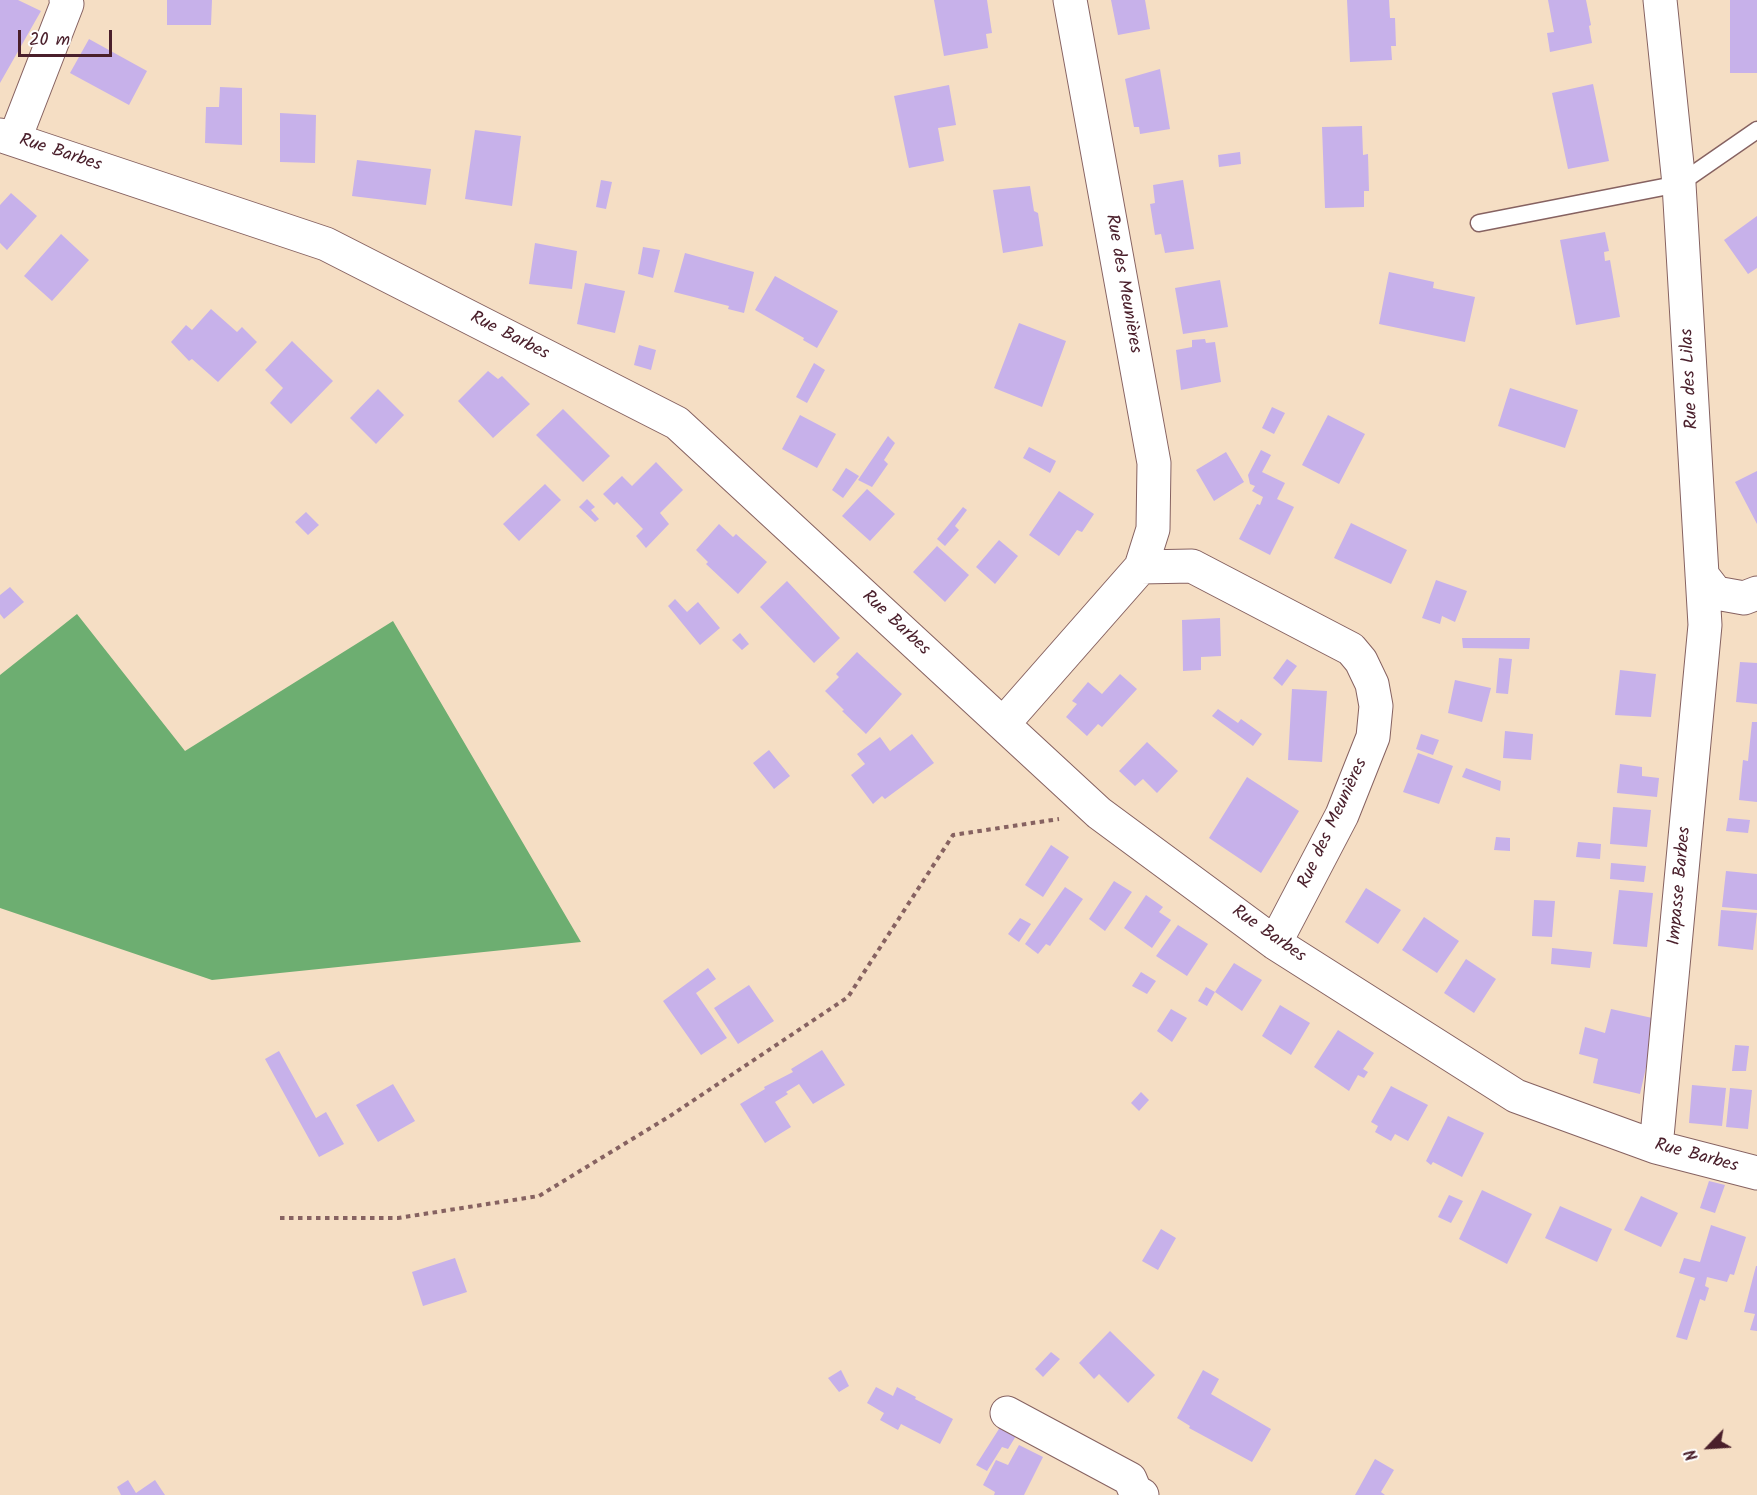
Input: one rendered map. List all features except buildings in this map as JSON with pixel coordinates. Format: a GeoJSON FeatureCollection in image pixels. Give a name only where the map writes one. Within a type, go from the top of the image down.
{"type":"FeatureCollection","features":[{"type":"Feature","properties":{"kind":"street"},"geometry":{"type":"LineString","coordinates":[[8,137],[67,4],[66,0]]}},
{"type":"Feature","properties":{"kind":"street","name":"Rue des Meunières"},"geometry":{"type":"LineString","coordinates":[[1004,724],[1141,567],[1153,529],[1154,463],[1070,0]]}},
{"type":"Feature","properties":{"kind":"street","name":"Rue des Lilas"},"geometry":{"type":"LineString","coordinates":[[1660,0],[1679,184],[1705,626]]}},
{"type":"Feature","properties":{"kind":"street","name":"Rue Barbes"},"geometry":{"type":"LineString","coordinates":[[8,137],[326,244],[677,423],[1099,813],[1275,943],[1516,1096],[1656,1147],[1757,1173]]}},
{"type":"Feature","properties":{"kind":"street","name":"Rue des Meunières"},"geometry":{"type":"LineString","coordinates":[[1141,567],[1192,566],[1351,649],[1361,661],[1372,684],[1376,706],[1373,737],[1342,815],[1275,943]]}},
{"type":"Feature","properties":{"kind":"street"},"geometry":{"type":"LineString","coordinates":[[1702,575],[1716,593],[1744,598],[1757,593]]}},
{"type":"Feature","properties":{"kind":"street","name":"Impasse Barbes"},"geometry":{"type":"LineString","coordinates":[[1656,1147],[1705,626]]}},
{"type":"Feature","properties":{"kind":"street"},"geometry":{"type":"LineString","coordinates":[[1007,1413],[1131,1479],[1134,1491],[1142,1495]]}},
{"type":"Feature","properties":{"kind":"lane"},"geometry":{"type":"LineString","coordinates":[[1479,224],[1679,184],[1757,130]]}},
{"type":"Feature","properties":{"kind":"path"},"geometry":{"type":"LineString","coordinates":[[280,1218],[398,1218],[539,1196],[670,1116],[848,997],[953,835],[1099,813]]}},
{"type":"Feature","properties":{"kind":"green space"},"geometry":{"type":"Polygon","coordinates":[[[77,614],[185,751],[393,621],[581,942],[212,980],[0,908],[0,675],[77,614]]]}}]}
